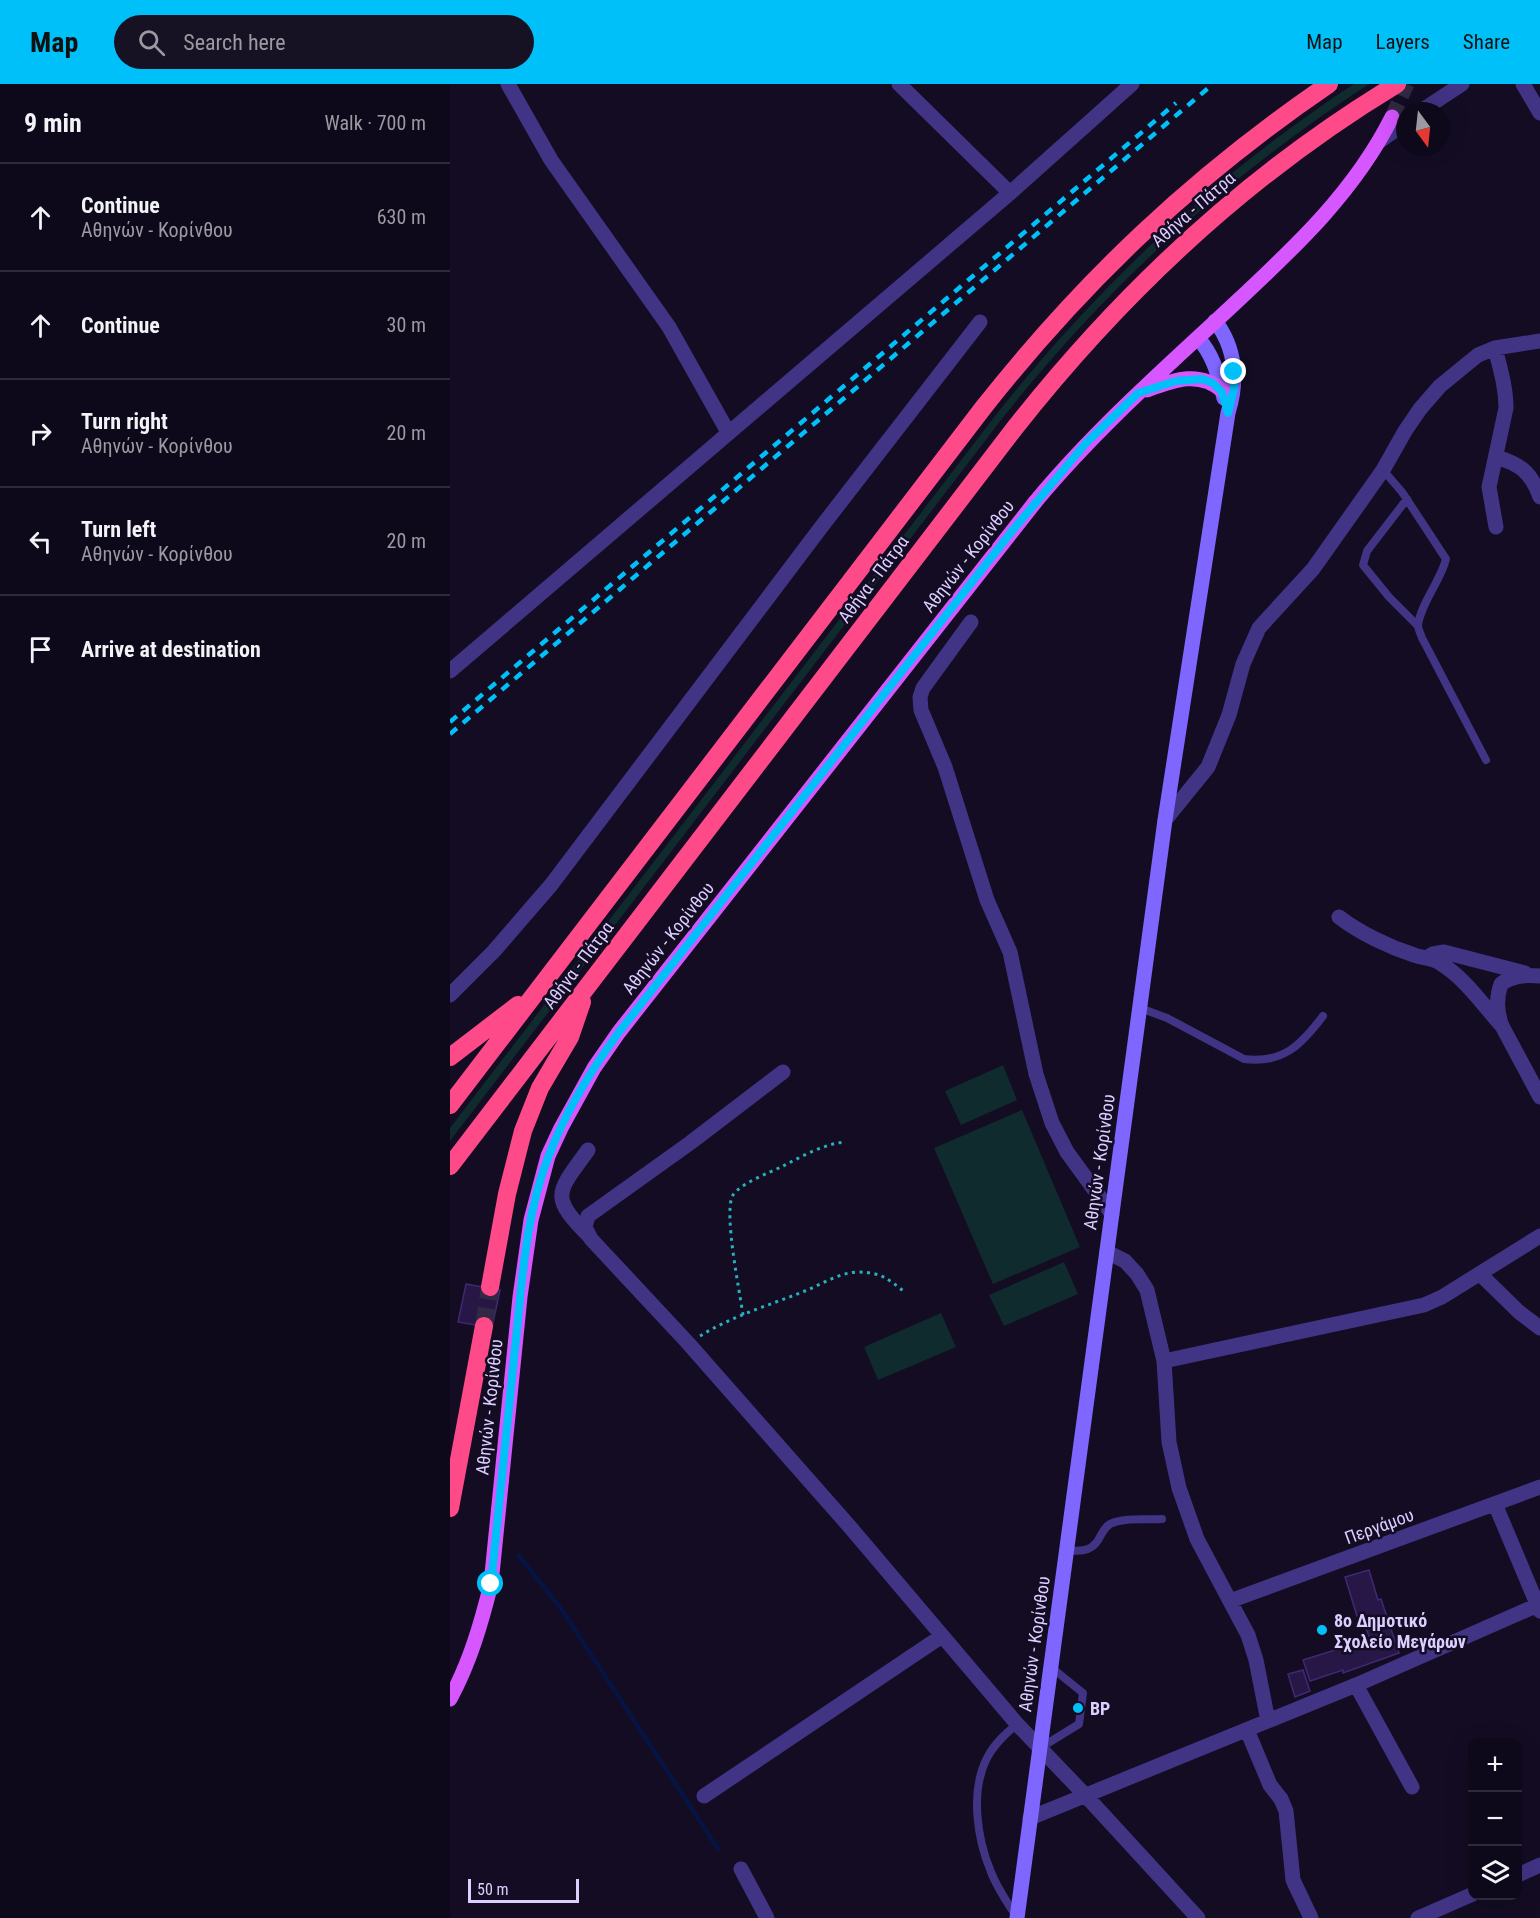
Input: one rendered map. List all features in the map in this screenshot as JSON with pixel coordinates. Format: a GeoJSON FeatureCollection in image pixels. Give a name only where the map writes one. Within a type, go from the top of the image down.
{"type":"FeatureCollection","features":[{"type":"Feature","properties":{"kind":"highway","name":"Αθήνα - Πάτρα"},"geometry":{"type":"LineString","coordinates":[[450,1105],[983,408],[1055,321],[1126,247],[1190,189],[1329,84]]}},
{"type":"Feature","properties":{"kind":"highway","name":"Αθήνα - Πάτρα"},"geometry":{"type":"LineString","coordinates":[[450,1166],[1006,439],[1084,344],[1159,267],[1215,217],[1302,148],[1397,84]]}},
{"type":"Feature","properties":{"kind":"highway"},"geometry":{"type":"LineString","coordinates":[[490,1287],[509,1184],[524,1131],[540,1088],[570,1037],[588,986]]}},
{"type":"Feature","properties":{"kind":"highway"},"geometry":{"type":"LineString","coordinates":[[450,1057],[540,987]]}},
{"type":"Feature","properties":{"kind":"highway"},"geometry":{"type":"LineString","coordinates":[[450,1508],[484,1326]]}},
{"type":"Feature","properties":{"kind":"main road","name":"Αθηνών - Κορίνθου"},"geometry":{"type":"LineString","coordinates":[[450,1699],[467,1664],[482,1622],[491,1584],[520,1297],[531,1220],[548,1156],[573,1103],[619,1032],[1012,531],[1086,443],[1274,267],[1324,216],[1396,122]]}},
{"type":"Feature","properties":{"kind":"main road","name":"Αθηνών - Κορίνθου"},"geometry":{"type":"LineString","coordinates":[[1017,1918],[1165,820],[1228,413],[1234,388],[1232,354],[1228,340],[1215,321]]}},
{"type":"Feature","properties":{"kind":"main road","name":"Αθηνών - Κορίνθου"},"geometry":{"type":"LineString","coordinates":[[1198,338],[1210,351],[1228,413]]}},
{"type":"Feature","properties":{"kind":"main road"},"geometry":{"type":"LineString","coordinates":[[1138,393],[1162,384],[1190,379],[1202,379],[1213,383],[1222,392]]}},
{"type":"Feature","properties":{"kind":"street"},"geometry":{"type":"LineString","coordinates":[[508,84],[551,160],[669,327],[728,432]]}},
{"type":"Feature","properties":{"kind":"street"},"geometry":{"type":"LineString","coordinates":[[899,84],[1010,193]]}},
{"type":"Feature","properties":{"kind":"street"},"geometry":{"type":"LineString","coordinates":[[450,671],[1010,193],[1132,84]]}},
{"type":"Feature","properties":{"kind":"street"},"geometry":{"type":"LineString","coordinates":[[1435,102],[1462,84]]}},
{"type":"Feature","properties":{"kind":"street"},"geometry":{"type":"LineString","coordinates":[[1523,84],[1540,112]]}},
{"type":"Feature","properties":{"kind":"street"},"geometry":{"type":"LineString","coordinates":[[450,995],[494,951],[551,885],[822,526],[980,322]]}},
{"type":"Feature","properties":{"kind":"street"},"geometry":{"type":"LineString","coordinates":[[1165,820],[1208,767],[1229,715],[1243,664],[1259,628],[1313,569],[1383,470],[1405,431],[1440,386],[1478,355],[1494,348],[1540,341]]}},
{"type":"Feature","properties":{"kind":"street"},"geometry":{"type":"LineString","coordinates":[[1494,348],[1506,395],[1506,408],[1489,487],[1496,526]]}},
{"type":"Feature","properties":{"kind":"street"},"geometry":{"type":"LineString","coordinates":[[1496,457],[1510,461],[1529,474],[1540,497]]}},
{"type":"Feature","properties":{"kind":"street"},"geometry":{"type":"LineString","coordinates":[[971,622],[923,688],[920,697],[921,710],[945,767],[987,900],[1010,952],[1033,1063],[1052,1123],[1067,1152],[1112,1214]]}},
{"type":"Feature","properties":{"kind":"street"},"geometry":{"type":"LineString","coordinates":[[1339,917],[1348,924],[1390,945],[1439,962],[1456,975],[1502,1026]]}},
{"type":"Feature","properties":{"kind":"street"},"geometry":{"type":"LineString","coordinates":[[1426,958],[1444,952],[1537,976]]}},
{"type":"Feature","properties":{"kind":"street"},"geometry":{"type":"LineString","coordinates":[[1537,976],[1514,977],[1501,984],[1498,1015],[1540,1097]]}},
{"type":"Feature","properties":{"kind":"street"},"geometry":{"type":"LineString","coordinates":[[591,1239],[585,1227],[588,1216],[690,1143],[783,1072]]}},
{"type":"Feature","properties":{"kind":"street"},"geometry":{"type":"LineString","coordinates":[[588,1150],[561,1193],[561,1202],[576,1223],[688,1343],[850,1527],[1017,1724],[1198,1918]]}},
{"type":"Feature","properties":{"kind":"street"},"geometry":{"type":"LineString","coordinates":[[1164,1361],[1424,1305],[1442,1297],[1540,1236]]}},
{"type":"Feature","properties":{"kind":"street"},"geometry":{"type":"LineString","coordinates":[[1107,1252],[1125,1261],[1147,1290],[1164,1361],[1169,1442],[1176,1478],[1197,1539],[1248,1635],[1256,1660],[1268,1721]]}},
{"type":"Feature","properties":{"kind":"street"},"geometry":{"type":"LineString","coordinates":[[1480,1274],[1518,1312],[1540,1328]]}},
{"type":"Feature","properties":{"kind":"street","name":"Περγάμου"},"geometry":{"type":"LineString","coordinates":[[1230,1601],[1540,1487]]}},
{"type":"Feature","properties":{"kind":"street"},"geometry":{"type":"LineString","coordinates":[[1030,1818],[1356,1685],[1539,1607],[1495,1504]]}},
{"type":"Feature","properties":{"kind":"street"},"geometry":{"type":"LineString","coordinates":[[704,1797],[942,1636]]}},
{"type":"Feature","properties":{"kind":"street"},"geometry":{"type":"LineString","coordinates":[[1356,1685],[1412,1787]]}},
{"type":"Feature","properties":{"kind":"street"},"geometry":{"type":"LineString","coordinates":[[1247,1730],[1270,1785],[1281,1799],[1286,1812],[1293,1880],[1311,1918]]}},
{"type":"Feature","properties":{"kind":"street"},"geometry":{"type":"LineString","coordinates":[[1522,1873],[1540,1865]]}},
{"type":"Feature","properties":{"kind":"street"},"geometry":{"type":"LineString","coordinates":[[741,1869],[767,1918]]}},
{"type":"Feature","properties":{"kind":"street"},"geometry":{"type":"LineString","coordinates":[[1418,1918],[1468,1896]]}},
{"type":"Feature","properties":{"kind":"lane"},"geometry":{"type":"LineString","coordinates":[[1383,470],[1407,499],[1446,559],[1418,626]]}},
{"type":"Feature","properties":{"kind":"lane"},"geometry":{"type":"LineString","coordinates":[[1407,499],[1367,551],[1364,565],[1389,597],[1418,626],[1422,639],[1486,760]]}},
{"type":"Feature","properties":{"kind":"lane"},"geometry":{"type":"LineString","coordinates":[[1140,1008],[1167,1018],[1244,1059],[1260,1060],[1276,1058],[1293,1049],[1309,1035],[1323,1016]]}},
{"type":"Feature","properties":{"kind":"lane"},"geometry":{"type":"LineString","coordinates":[[1066,1551],[1092,1549],[1098,1543],[1105,1528],[1112,1523],[1162,1520]]}},
{"type":"Feature","properties":{"kind":"lane"},"geometry":{"type":"LineString","coordinates":[[1039,1748],[1079,1724],[1083,1693],[1051,1667]]}},
{"type":"Feature","properties":{"kind":"lane"},"geometry":{"type":"LineString","coordinates":[[1017,1724],[1002,1737],[986,1760],[979,1780],[977,1806],[981,1836],[990,1870],[1017,1918]]}},
{"type":"Feature","properties":{"kind":"path"},"geometry":{"type":"LineString","coordinates":[[743,1315],[729,1210],[732,1196],[740,1188],[799,1158],[834,1143],[845,1142]]}},
{"type":"Feature","properties":{"kind":"path"},"geometry":{"type":"LineString","coordinates":[[688,1343],[716,1325],[824,1281],[855,1272],[884,1275],[906,1293]]}},
{"type":"Feature","properties":{"kind":"green space"},"geometry":{"type":"Polygon","coordinates":[[[1354,84],[1369,84],[1316,120],[1217,196],[1126,279],[1042,371],[1001,420],[450,1141],[450,1128],[1034,368],[1117,278],[1161,235],[1254,156],[1354,84]]]}},
{"type":"Feature","properties":{"kind":"green space"},"geometry":{"type":"Polygon","coordinates":[[[1003,1065],[1017,1100],[961,1125],[945,1091],[1003,1065]]]}},
{"type":"Feature","properties":{"kind":"green space"},"geometry":{"type":"Polygon","coordinates":[[[1022,1110],[1080,1247],[993,1284],[934,1148],[1022,1110]]]}},
{"type":"Feature","properties":{"kind":"green space"},"geometry":{"type":"Polygon","coordinates":[[[1064,1262],[1078,1294],[1004,1326],[989,1295],[1064,1262]]]}},
{"type":"Feature","properties":{"kind":"green space"},"geometry":{"type":"Polygon","coordinates":[[[941,1313],[956,1347],[878,1380],[864,1347],[941,1313]]]}},
{"type":"Feature","properties":{"kind":"building"},"geometry":{"type":"Polygon","coordinates":[[[466,1284],[500,1290],[492,1328],[458,1322],[466,1284]]]}},
{"type":"Feature","properties":{"kind":"building"},"geometry":{"type":"Polygon","coordinates":[[[1369,1570],[1399,1653],[1343,1673],[1343,1670],[1310,1681],[1303,1660],[1370,1639],[1361,1615],[1357,1616],[1345,1577],[1369,1570]]]}},
{"type":"Feature","properties":{"kind":"building"},"geometry":{"type":"Polygon","coordinates":[[[1303,1670],[1310,1691],[1295,1697],[1288,1674],[1303,1670]]]}},
{"type":"Feature","properties":{"kind":"waterway"},"geometry":{"type":"LineString","coordinates":[[519,1556],[562,1610],[718,1849]]}},
{"type":"Feature","properties":{"kind":"tunnel"},"geometry":{"type":"LineString","coordinates":[[1392,117],[1407,84]]}},
{"type":"Feature","properties":{"kind":"tunnel"},"geometry":{"type":"LineString","coordinates":[[484,1326],[490,1287]]}},
{"type":"Feature","properties":{"kind":"railway"},"geometry":{"type":"LineString","coordinates":[[450,734],[1213,84]]}},
{"type":"Feature","properties":{"kind":"railway"},"geometry":{"type":"LineString","coordinates":[[450,722],[1176,103]]}},
{"type":"Feature","properties":{"kind":"place","name":"8ο Δημοτικό Σχολείο Μεγάρων"},"geometry":{"type":"Point","coordinates":[1322,1630]}},
{"type":"Feature","properties":{"kind":"place","name":"BP"},"geometry":{"type":"Point","coordinates":[1078,1708]}},
{"type":"Feature","properties":{"kind":"route"},"geometry":{"type":"LineString","coordinates":[[491,1584],[520,1297],[531,1220],[548,1156],[573,1103],[594,1068],[619,1032],[1012,531],[1086,443],[1138,393],[1176,381],[1202,379],[1213,383],[1222,392],[1228,413],[1232,402],[1234,372]]}}]}
